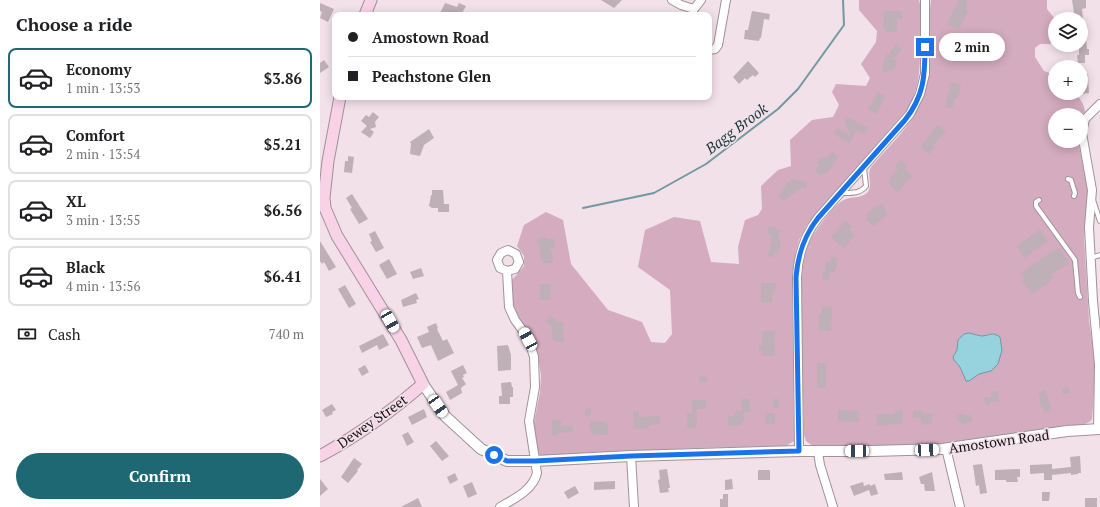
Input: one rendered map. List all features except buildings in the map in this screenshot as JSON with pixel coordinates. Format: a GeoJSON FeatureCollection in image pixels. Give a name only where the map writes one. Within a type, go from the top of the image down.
{"type":"FeatureCollection","features":[{"type":"Feature","properties":{"kind":"main road"},"geometry":{"type":"LineString","coordinates":[[366,12],[371,0]]}},
{"type":"Feature","properties":{"kind":"main road","name":"Amostown Road"},"geometry":{"type":"LineString","coordinates":[[339,100],[322,202],[337,236],[401,340],[423,384]]}},
{"type":"Feature","properties":{"kind":"main road","name":"Dewey Street"},"geometry":{"type":"LineString","coordinates":[[320,456],[369,426],[423,384]]}},
{"type":"Feature","properties":{"kind":"street"},"geometry":{"type":"LineString","coordinates":[[672,0],[695,12],[701,0]]}},
{"type":"Feature","properties":{"kind":"street"},"geometry":{"type":"LineString","coordinates":[[712,50],[715,49],[718,45],[726,0]]}},
{"type":"Feature","properties":{"kind":"street"},"geometry":{"type":"LineString","coordinates":[[799,451],[796,277],[798,258],[807,233],[818,218],[905,120],[919,98],[923,86],[925,68],[925,0]]}},
{"type":"Feature","properties":{"kind":"street"},"geometry":{"type":"LineString","coordinates":[[1099,429],[1100,364],[1090,258],[1089,227],[1092,184],[1082,138],[1082,129],[1085,120],[1100,104]]}},
{"type":"Feature","properties":{"kind":"street"},"geometry":{"type":"LineString","coordinates":[[500,507],[524,491],[534,482],[536,473],[529,421],[535,387],[534,357],[530,344],[509,307],[507,271]]}},
{"type":"Feature","properties":{"kind":"street","name":"Amostown Road"},"geometry":{"type":"LineString","coordinates":[[423,384],[445,416],[481,449],[507,461],[799,451],[913,450],[946,448],[1067,431],[1099,429]]}},
{"type":"Feature","properties":{"kind":"street"},"geometry":{"type":"LineString","coordinates":[[946,448],[960,507]]}},
{"type":"Feature","properties":{"kind":"street"},"geometry":{"type":"LineString","coordinates":[[818,452],[820,465],[832,507]]}},
{"type":"Feature","properties":{"kind":"street"},"geometry":{"type":"LineString","coordinates":[[631,456],[634,507]]}},
{"type":"Feature","properties":{"kind":"lane"},"geometry":{"type":"LineString","coordinates":[[840,192],[849,193],[863,191],[866,186],[864,166]]}},
{"type":"Feature","properties":{"kind":"lane"},"geometry":{"type":"LineString","coordinates":[[1068,179],[1071,180],[1075,193],[1074,196]]}},
{"type":"Feature","properties":{"kind":"lane"},"geometry":{"type":"LineString","coordinates":[[1092,196],[1100,220]]}},
{"type":"Feature","properties":{"kind":"lane"},"geometry":{"type":"LineString","coordinates":[[1038,200],[1036,202],[1036,206],[1075,260],[1078,293],[1080,297]]}},
{"type":"Feature","properties":{"kind":"lane"},"geometry":{"type":"LineString","coordinates":[[1090,258],[1100,255]]}},
{"type":"Feature","properties":{"kind":"shaded area"},"geometry":{"type":"Polygon","coordinates":[[[859,0],[919,0],[921,12],[918,82],[912,101],[907,110],[813,217],[799,240],[793,267],[792,284],[794,441],[786,446],[695,448],[540,455],[537,450],[534,423],[540,392],[541,376],[538,356],[530,334],[515,312],[511,293],[512,280],[524,266],[524,256],[517,246],[524,225],[546,212],[563,220],[571,264],[608,310],[642,322],[651,342],[665,343],[672,334],[670,290],[638,267],[645,230],[674,217],[700,221],[711,262],[739,264],[738,247],[745,220],[758,215],[762,209],[761,186],[778,170],[791,166],[790,140],[812,120],[833,117],[839,105],[832,92],[836,84],[866,86],[870,78],[861,64],[876,42],[877,31],[859,10],[859,0]]]}},
{"type":"Feature","properties":{"kind":"shaded area"},"geometry":{"type":"Polygon","coordinates":[[[931,0],[1047,0],[1047,9],[1049,12],[1048,12],[1048,44],[1040,44],[1035,48],[1035,57],[1044,71],[1048,72],[1048,100],[1080,100],[1084,108],[1048,108],[1048,148],[1079,148],[1087,185],[1088,194],[1084,238],[1089,321],[1096,367],[1092,419],[1090,422],[1080,425],[938,445],[813,446],[806,441],[804,435],[802,272],[807,247],[813,235],[826,217],[840,202],[850,198],[862,196],[867,193],[870,187],[869,173],[871,167],[911,121],[918,109],[928,81],[930,64],[931,0]]]}},
{"type":"Feature","properties":{"kind":"water"},"geometry":{"type":"Polygon","coordinates":[[[969,333],[981,336],[992,334],[997,335],[1000,337],[1002,350],[998,364],[991,371],[979,374],[969,381],[966,381],[960,367],[953,357],[957,350],[958,340],[964,334],[969,333]]]}},
{"type":"Feature","properties":{"kind":"waterway","name":"Bagg Brook"},"geometry":{"type":"LineString","coordinates":[[583,208],[654,193],[706,164],[778,109],[798,89],[844,25],[843,0]]}},
{"type":"Feature","properties":{"kind":"route"},"geometry":{"type":"LineString","coordinates":[[494,455],[507,461],[535,461],[631,456],[799,451],[796,277],[798,258],[807,233],[818,218],[914,108],[923,86],[925,74],[925,47]]}}]}
